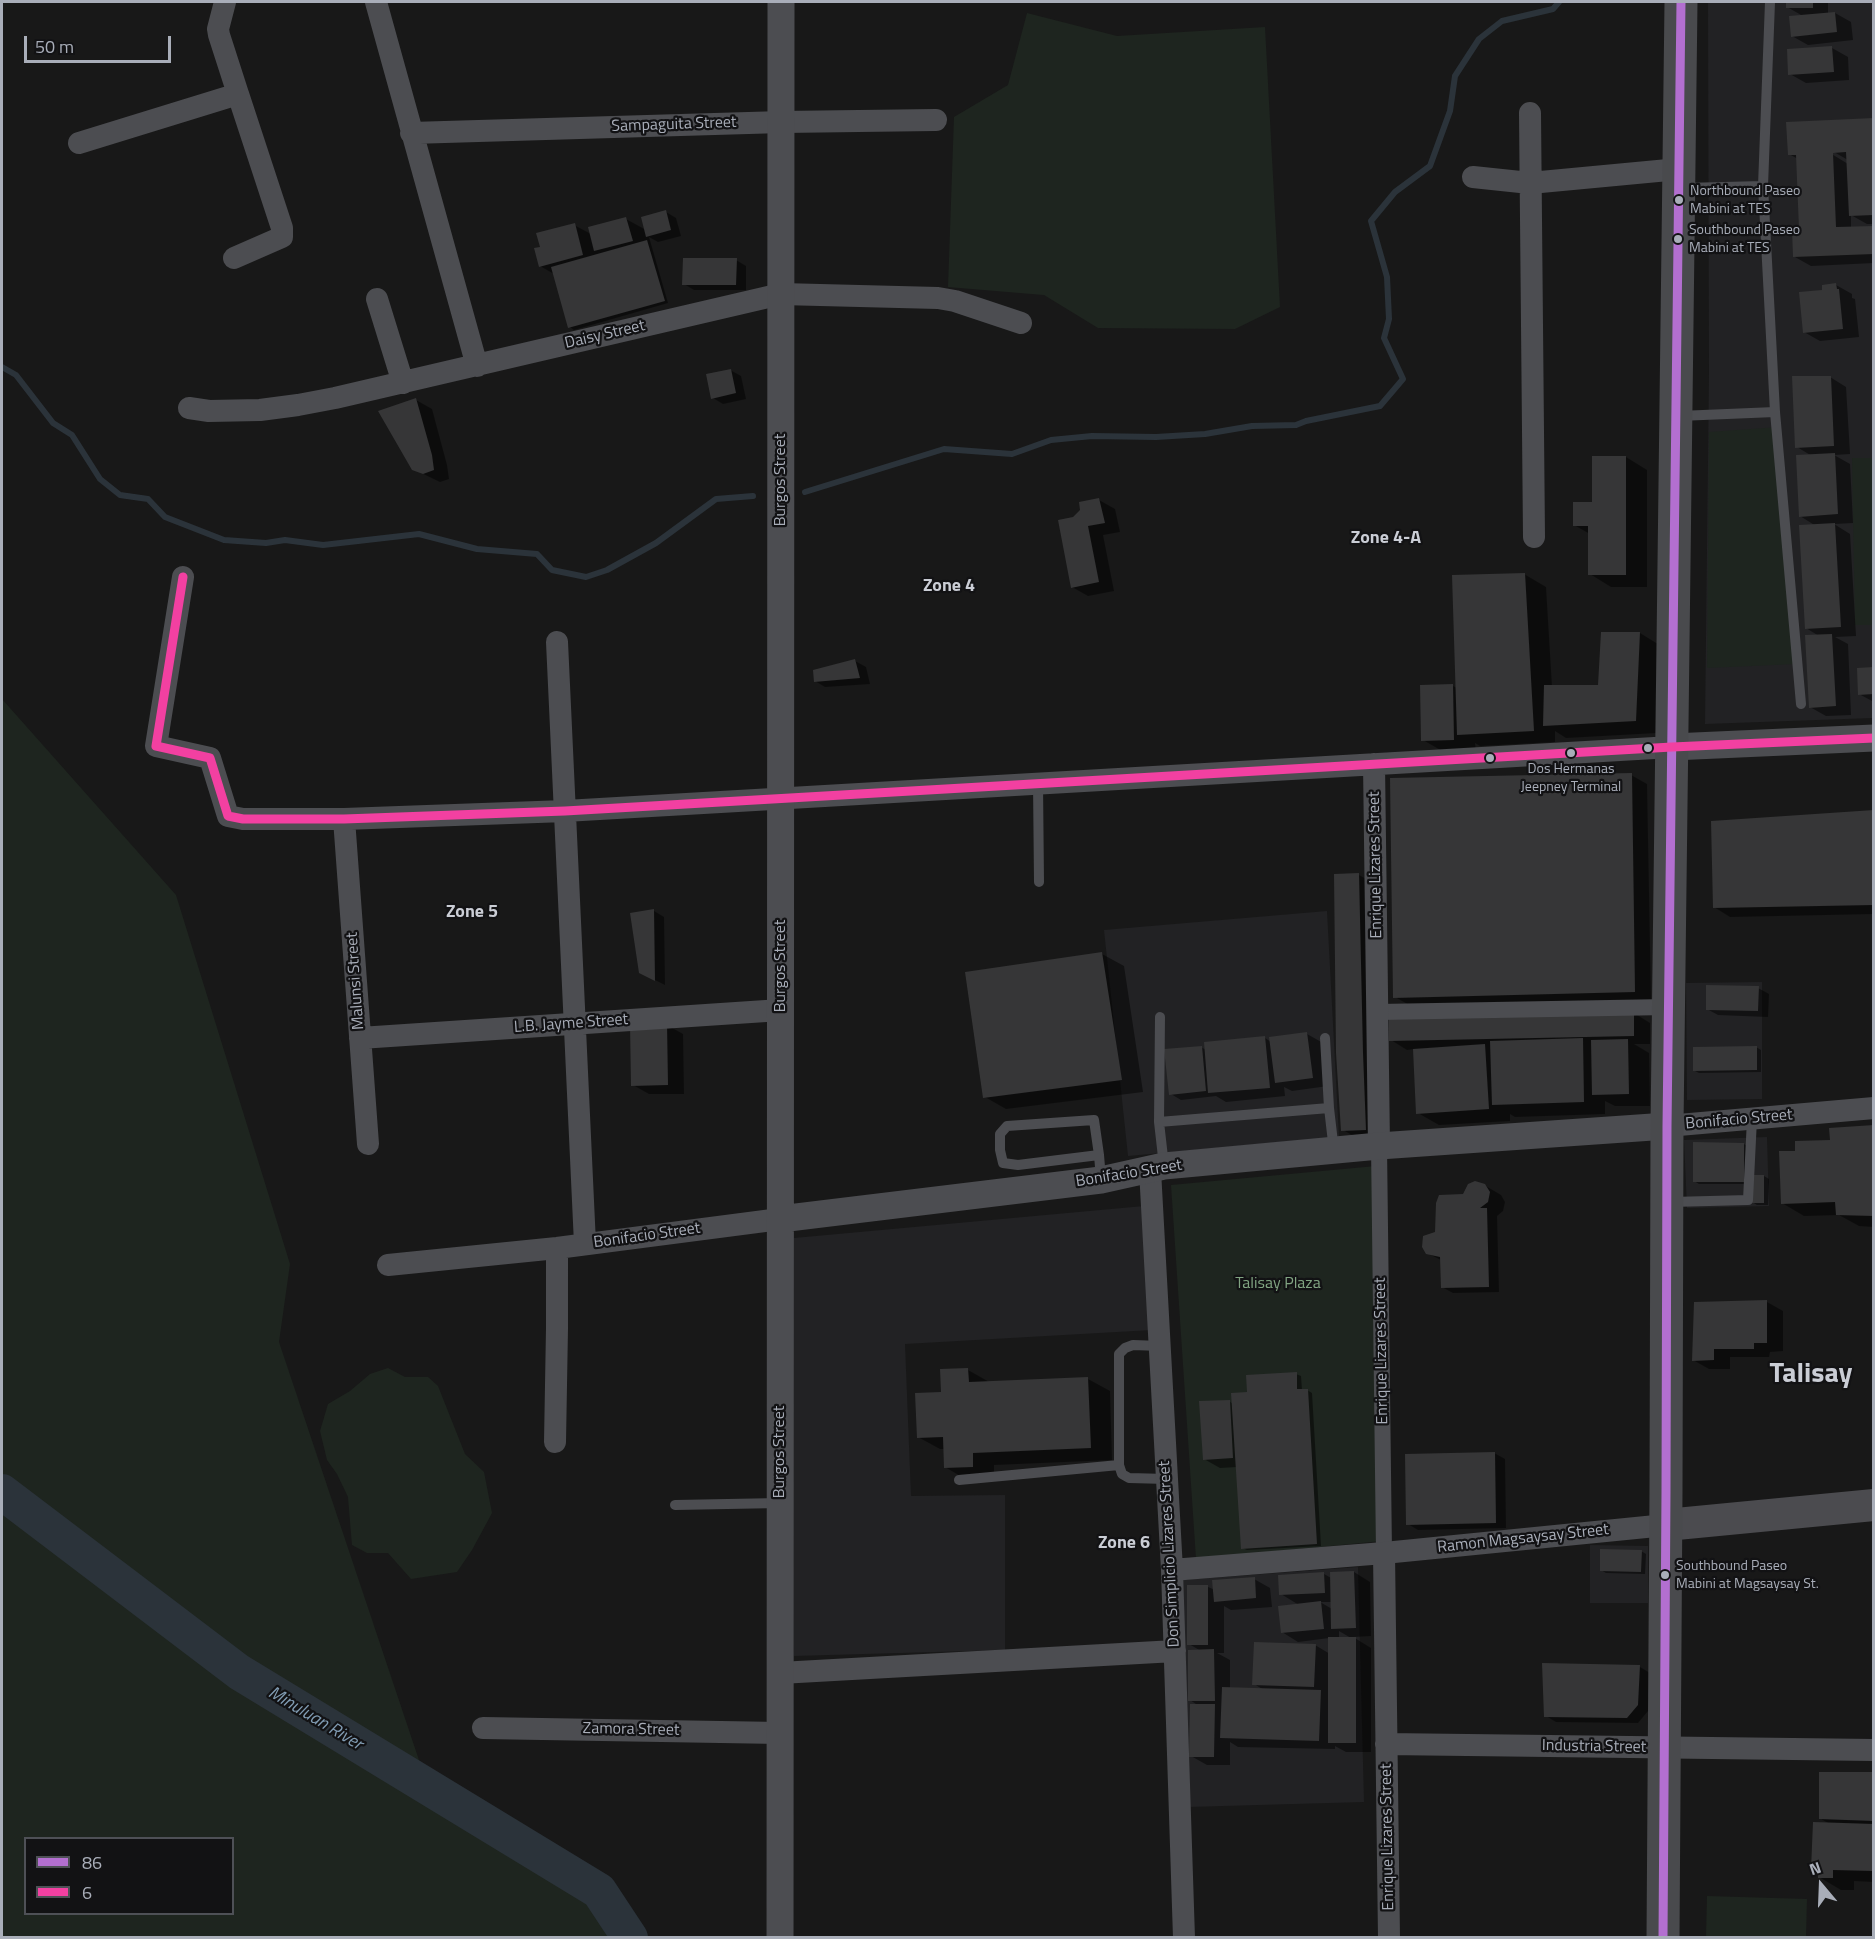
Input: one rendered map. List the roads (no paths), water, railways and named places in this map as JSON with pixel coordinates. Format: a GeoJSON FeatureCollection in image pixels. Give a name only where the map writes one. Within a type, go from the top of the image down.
{"type":"FeatureCollection","features":[{"type":"Feature","properties":{"kind":"main road"},"geometry":{"type":"LineString","coordinates":[[1663,1938],[1666,1202],[1682,2]]}},
{"type":"Feature","properties":{"kind":"main road","name":"Ramon Magsaysay Street"},"geometry":{"type":"LineString","coordinates":[[1666,1525],[1874,1505]]}},
{"type":"Feature","properties":{"kind":"street"},"geometry":{"type":"LineString","coordinates":[[225,2],[218,29],[219,35],[282,228],[282,237],[234,258]]}},
{"type":"Feature","properties":{"kind":"street"},"geometry":{"type":"LineString","coordinates":[[376,2],[477,366]]}},
{"type":"Feature","properties":{"kind":"street","name":"Burgos Street"},"geometry":{"type":"LineString","coordinates":[[780,1934],[782,2]]}},
{"type":"Feature","properties":{"kind":"street"},"geometry":{"type":"LineString","coordinates":[[79,143],[238,94]]}},
{"type":"Feature","properties":{"kind":"street"},"geometry":{"type":"LineString","coordinates":[[1530,113],[1534,537]]}},
{"type":"Feature","properties":{"kind":"street","name":"Sampaguita Street"},"geometry":{"type":"LineString","coordinates":[[411,133],[782,122],[936,120]]}},
{"type":"Feature","properties":{"kind":"street"},"geometry":{"type":"LineString","coordinates":[[1473,177],[1530,183],[1679,179]]}},
{"type":"Feature","properties":{"kind":"street","name":"Daisy Street"},"geometry":{"type":"LineString","coordinates":[[189,408],[233,411],[298,405],[477,366],[781,294],[938,298],[955,301],[1021,323]]}},
{"type":"Feature","properties":{"kind":"street"},"geometry":{"type":"LineString","coordinates":[[377,299],[403,383]]}},
{"type":"Feature","properties":{"kind":"street"},"geometry":{"type":"LineString","coordinates":[[183,577],[156,747],[210,758],[228,816],[243,819],[344,819],[565,811],[1672,747],[1874,738]]}},
{"type":"Feature","properties":{"kind":"street"},"geometry":{"type":"LineString","coordinates":[[557,642],[585,1245]]}},
{"type":"Feature","properties":{"kind":"street","name":"Enrique Lizares Street"},"geometry":{"type":"LineString","coordinates":[[1374,764],[1389,1938]]}},
{"type":"Feature","properties":{"kind":"street","name":"Malunsi Street"},"geometry":{"type":"LineString","coordinates":[[344,819],[368,1144]]}},
{"type":"Feature","properties":{"kind":"street"},"geometry":{"type":"LineString","coordinates":[[1378,1012],[1668,1007]]}},
{"type":"Feature","properties":{"kind":"street","name":"L.B. Jayme Street"},"geometry":{"type":"LineString","coordinates":[[360,1038],[781,1010]]}},
{"type":"Feature","properties":{"kind":"street","name":"Bonifacio Street"},"geometry":{"type":"LineString","coordinates":[[388,1265],[585,1245],[780,1218],[1100,1168],[1157,1168],[1379,1146],[1667,1126],[1874,1108]]}},
{"type":"Feature","properties":{"kind":"street","name":"Don Simplicio Lizares Street"},"geometry":{"type":"LineString","coordinates":[[1157,1168],[1160,1346],[1172,1570],[1184,1938]]}},
{"type":"Feature","properties":{"kind":"street"},"geometry":{"type":"LineString","coordinates":[[555,1442],[556,1248]]}},
{"type":"Feature","properties":{"kind":"street","name":"Ramon Magsaysay Street"},"geometry":{"type":"LineString","coordinates":[[1172,1570],[1384,1553],[1666,1525]]}},
{"type":"Feature","properties":{"kind":"street"},"geometry":{"type":"LineString","coordinates":[[780,1673],[1175,1651]]}},
{"type":"Feature","properties":{"kind":"street","name":"Zamora Street"},"geometry":{"type":"LineString","coordinates":[[483,1728],[780,1733]]}},
{"type":"Feature","properties":{"kind":"street","name":"Industria Street"},"geometry":{"type":"LineString","coordinates":[[1386,1744],[1874,1750]]}},
{"type":"Feature","properties":{"kind":"lane"},"geometry":{"type":"LineString","coordinates":[[1770,2],[1763,186],[1775,412],[1800,704]]}},
{"type":"Feature","properties":{"kind":"lane"},"geometry":{"type":"LineString","coordinates":[[1679,179],[1763,186]]}},
{"type":"Feature","properties":{"kind":"lane"},"geometry":{"type":"LineString","coordinates":[[1676,416],[1775,412]]}},
{"type":"Feature","properties":{"kind":"lane"},"geometry":{"type":"LineString","coordinates":[[1038,783],[1039,882]]}},
{"type":"Feature","properties":{"kind":"lane"},"geometry":{"type":"LineString","coordinates":[[1157,1168],[1160,1017]]}},
{"type":"Feature","properties":{"kind":"lane"},"geometry":{"type":"LineString","coordinates":[[1325,1038],[1334,1151]]}},
{"type":"Feature","properties":{"kind":"lane"},"geometry":{"type":"LineString","coordinates":[[1159,1122],[1329,1108]]}},
{"type":"Feature","properties":{"kind":"lane"},"geometry":{"type":"LineString","coordinates":[[1666,1202],[1748,1200],[1752,1119]]}},
{"type":"Feature","properties":{"kind":"lane"},"geometry":{"type":"LineString","coordinates":[[1094,1120],[1100,1168],[1003,1163],[1000,1134],[1007,1126],[1094,1120]]}},
{"type":"Feature","properties":{"kind":"lane"},"geometry":{"type":"LineString","coordinates":[[1160,1346],[1132,1345],[1119,1354],[1119,1465],[1122,1474],[1129,1478],[1167,1479]]}},
{"type":"Feature","properties":{"kind":"lane"},"geometry":{"type":"LineString","coordinates":[[959,1480],[1119,1465]]}},
{"type":"Feature","properties":{"kind":"lane"},"geometry":{"type":"LineString","coordinates":[[675,1506],[780,1503]]}},
{"type":"Feature","properties":{"kind":"waterway"},"geometry":{"type":"LineString","coordinates":[[805,492],[944,449],[1012,454],[1051,440],[1092,436],[1156,437],[1205,434],[1252,426],[1296,425],[1380,406],[1403,379],[1384,338],[1389,319],[1387,277],[1371,221],[1395,192],[1430,166],[1450,111],[1455,76],[1479,39],[1502,21],[1553,9],[1559,2]]}},
{"type":"Feature","properties":{"kind":"waterway"},"geometry":{"type":"LineString","coordinates":[[2,367],[16,375],[53,423],[72,435],[100,479],[120,495],[148,499],[165,517],[224,540],[266,543],[285,540],[323,545],[419,534],[477,549],[537,554],[552,570],[586,577],[607,570],[656,543],[716,499],[753,496]]}},
{"type":"Feature","properties":{"kind":"waterway","name":"Minuluan River"},"geometry":{"type":"LineString","coordinates":[[2,1492],[239,1672],[599,1891],[630,1938]]}},
{"type":"Feature","properties":{"kind":"place","name":"Northbound Paseo Mabini at TES"},"geometry":{"type":"Point","coordinates":[1679,200]}},
{"type":"Feature","properties":{"kind":"place","name":"Southbound Paseo Mabini at TES"},"geometry":{"type":"Point","coordinates":[1678,239]}},
{"type":"Feature","properties":{"kind":"place","name":"Dos Hermanas Jeepney Terminal"},"geometry":{"type":"Point","coordinates":[1571,753]}},
{"type":"Feature","properties":{"kind":"place","name":"Southbound Paseo Mabini at Magsaysay St."},"geometry":{"type":"Point","coordinates":[1665,1575]}},
{"type":"Feature","properties":{"kind":"district","name":"Zone 4-A"},"geometry":{"type":"Point","coordinates":[1386,539]}},
{"type":"Feature","properties":{"kind":"district","name":"Zone 4"},"geometry":{"type":"Point","coordinates":[949,587]}},
{"type":"Feature","properties":{"kind":"district","name":"Zone 5"},"geometry":{"type":"Point","coordinates":[472,913]}},
{"type":"Feature","properties":{"kind":"district","name":"Talisay"},"geometry":{"type":"Point","coordinates":[1811,1375]}},
{"type":"Feature","properties":{"kind":"district","name":"Zone 6"},"geometry":{"type":"Point","coordinates":[1124,1544]}},
{"type":"Feature","properties":{"kind":"park label","name":"Talisay Plaza"},"geometry":{"type":"Point","coordinates":[1278,1284]}}]}
